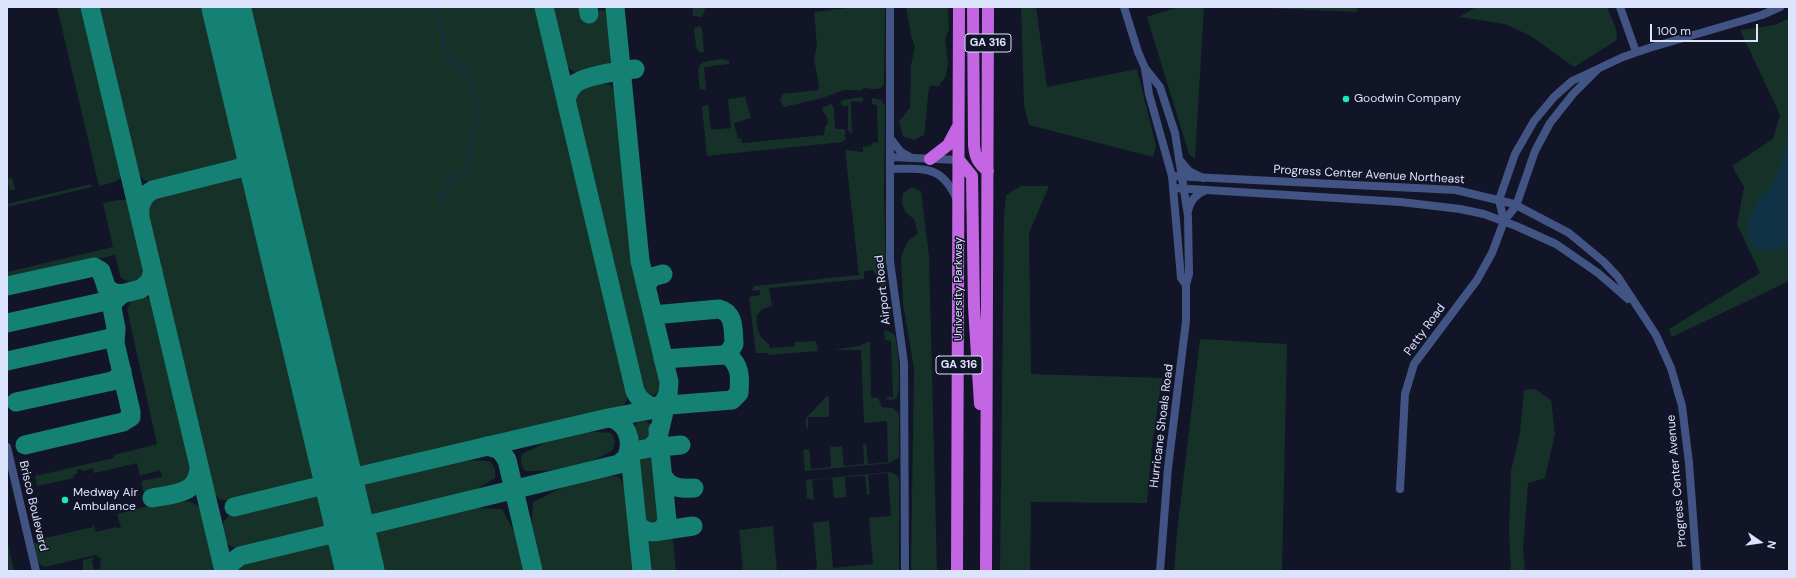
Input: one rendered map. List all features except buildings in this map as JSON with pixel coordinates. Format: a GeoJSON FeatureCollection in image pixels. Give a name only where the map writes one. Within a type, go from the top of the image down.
{"type":"FeatureCollection","features":[{"type":"Feature","properties":{"kind":"highway","name":"University Parkway"},"geometry":{"type":"LineString","coordinates":[[957,571],[959,7]]}},
{"type":"Feature","properties":{"kind":"highway"},"geometry":{"type":"LineString","coordinates":[[973,7],[975,156],[980,165],[988,171]]}},
{"type":"Feature","properties":{"kind":"highway","name":"GA 316"},"geometry":{"type":"LineString","coordinates":[[986,571],[988,459],[988,7]]}},
{"type":"Feature","properties":{"kind":"highway"},"geometry":{"type":"LineString","coordinates":[[930,159],[948,145],[959,123]]}},
{"type":"Feature","properties":{"kind":"highway"},"geometry":{"type":"LineString","coordinates":[[959,160],[972,176],[974,307],[982,426],[988,459]]}},
{"type":"Feature","properties":{"kind":"street","name":"Airport Road"},"geometry":{"type":"LineString","coordinates":[[890,7],[891,274],[904,363],[905,571]]}},
{"type":"Feature","properties":{"kind":"street","name":"Hurricane Shoals Road"},"geometry":{"type":"LineString","coordinates":[[1124,7],[1138,52],[1145,68],[1160,87],[1175,132],[1188,216],[1189,274],[1186,285],[1186,321],[1168,468],[1160,571]]}},
{"type":"Feature","properties":{"kind":"street"},"geometry":{"type":"LineString","coordinates":[[1620,7],[1636,52]]}},
{"type":"Feature","properties":{"kind":"street","name":"Petty Road"},"geometry":{"type":"LineString","coordinates":[[1499,200],[1515,154],[1534,121],[1554,97],[1580,76],[1636,52],[1762,15],[1780,7]]}},
{"type":"Feature","properties":{"kind":"street","name":"Hurricane Shoals Road"},"geometry":{"type":"LineString","coordinates":[[1145,68],[1149,94],[1172,176],[1181,278],[1186,285]]}},
{"type":"Feature","properties":{"kind":"street","name":"Petty Road"},"geometry":{"type":"LineString","coordinates":[[1400,489],[1405,394],[1414,364],[1477,280],[1492,253],[1504,221],[1516,206],[1535,152],[1550,123],[1572,94],[1598,69]]}},
{"type":"Feature","properties":{"kind":"street"},"geometry":{"type":"LineString","coordinates":[[890,138],[901,152],[912,158]]}},
{"type":"Feature","properties":{"kind":"street"},"geometry":{"type":"LineString","coordinates":[[890,157],[959,160]]}},
{"type":"Feature","properties":{"kind":"street"},"geometry":{"type":"LineString","coordinates":[[1179,160],[1189,171],[1203,178]]}},
{"type":"Feature","properties":{"kind":"street"},"geometry":{"type":"LineString","coordinates":[[890,169],[931,170],[941,177],[950,187],[959,205]]}},
{"type":"Feature","properties":{"kind":"street","name":"Progress Center Avenue Northeast"},"geometry":{"type":"LineString","coordinates":[[1172,176],[1446,189],[1499,200],[1516,206],[1569,233],[1589,249],[1618,277],[1635,305]]}},
{"type":"Feature","properties":{"kind":"street","name":"Progress Center Avenue Northeast"},"geometry":{"type":"LineString","coordinates":[[1174,188],[1402,202],[1460,209],[1504,221],[1556,244],[1592,268],[1635,305]]}},
{"type":"Feature","properties":{"kind":"street"},"geometry":{"type":"LineString","coordinates":[[1188,216],[1190,203],[1198,194],[1206,190]]}},
{"type":"Feature","properties":{"kind":"street"},"geometry":{"type":"LineString","coordinates":[[1499,200],[1504,221]]}},
{"type":"Feature","properties":{"kind":"street","name":"Progress Center Avenue"},"geometry":{"type":"LineString","coordinates":[[1635,305],[1656,336],[1671,368],[1682,406],[1689,463],[1697,571]]}},
{"type":"Feature","properties":{"kind":"street","name":"Brisco Boulevard"},"geometry":{"type":"LineString","coordinates":[[7,446],[36,571]]}},
{"type":"Feature","properties":{"kind":"green space"},"geometry":{"type":"Polygon","coordinates":[[[57,7],[84,7],[122,171],[122,175],[118,180],[99,186],[57,7]]]}},
{"type":"Feature","properties":{"kind":"green space"},"geometry":{"type":"Polygon","coordinates":[[[98,7],[209,7],[244,154],[243,159],[151,182],[144,180],[140,176],[136,170],[98,7]]]}},
{"type":"Feature","properties":{"kind":"green space"},"geometry":{"type":"Polygon","coordinates":[[[243,7],[538,7],[627,384],[628,397],[626,403],[621,408],[368,467],[359,467],[350,460],[243,7]]]}},
{"type":"Feature","properties":{"kind":"green space"},"geometry":{"type":"Polygon","coordinates":[[[551,7],[583,7],[583,14],[595,13],[596,16],[600,10],[609,11],[613,21],[616,48],[612,59],[608,64],[594,72],[586,73],[579,73],[567,66],[559,47],[551,7]]]}},
{"type":"Feature","properties":{"kind":"green space"},"geometry":{"type":"Polygon","coordinates":[[[692,7],[705,7],[704,14],[701,17],[693,16],[692,7]]]}},
{"type":"Feature","properties":{"kind":"green space"},"geometry":{"type":"Polygon","coordinates":[[[857,7],[885,7],[884,85],[877,89],[864,88],[862,90],[844,90],[822,98],[784,107],[780,101],[783,94],[818,90],[819,87],[814,58],[817,46],[814,12],[857,7]]]}},
{"type":"Feature","properties":{"kind":"green space"},"geometry":{"type":"Polygon","coordinates":[[[906,7],[948,7],[949,29],[945,39],[948,63],[946,76],[938,87],[930,85],[924,135],[914,140],[903,136],[899,122],[910,107],[911,65],[915,47],[911,35],[906,7]]]}},
{"type":"Feature","properties":{"kind":"green space"},"geometry":{"type":"Polygon","coordinates":[[[1021,7],[1036,7],[1047,87],[1137,69],[1156,146],[1153,157],[1029,125],[1024,105],[1021,7]]]}},
{"type":"Feature","properties":{"kind":"green space"},"geometry":{"type":"Polygon","coordinates":[[[1178,7],[1204,7],[1195,159],[1189,154],[1147,17],[1178,7]]]}},
{"type":"Feature","properties":{"kind":"green space"},"geometry":{"type":"Polygon","coordinates":[[[1242,7],[1356,7],[1358,12],[1242,7]]]}},
{"type":"Feature","properties":{"kind":"green space"},"geometry":{"type":"Polygon","coordinates":[[[1476,7],[1607,7],[1616,29],[1617,40],[1574,67],[1531,36],[1505,24],[1459,17],[1476,7]]]}},
{"type":"Feature","properties":{"kind":"green space"},"geometry":{"type":"Polygon","coordinates":[[[1789,18],[1789,281],[1672,337],[1669,329],[1760,273],[1737,224],[1744,187],[1732,166],[1773,139],[1780,115],[1740,30],[1775,25],[1789,18]]]}},
{"type":"Feature","properties":{"kind":"green space"},"geometry":{"type":"Polygon","coordinates":[[[700,26],[702,29],[704,52],[699,52],[696,47],[694,28],[700,26]]]}},
{"type":"Feature","properties":{"kind":"green space"},"geometry":{"type":"Polygon","coordinates":[[[723,59],[729,61],[729,64],[704,67],[706,89],[700,90],[698,74],[700,66],[707,61],[723,59]]]}},
{"type":"Feature","properties":{"kind":"green space"},"geometry":{"type":"Polygon","coordinates":[[[599,83],[610,85],[620,95],[637,274],[662,382],[661,388],[658,392],[654,395],[648,396],[641,387],[575,109],[578,94],[584,88],[599,83]]]}},
{"type":"Feature","properties":{"kind":"green space"},"geometry":{"type":"Polygon","coordinates":[[[745,97],[751,118],[734,123],[738,139],[741,138],[742,143],[824,135],[825,127],[828,123],[822,108],[831,104],[834,108],[835,129],[844,129],[846,133],[844,136],[846,139],[842,142],[707,156],[702,107],[708,104],[711,130],[731,128],[728,99],[745,97]]]}},
{"type":"Feature","properties":{"kind":"green space"},"geometry":{"type":"Polygon","coordinates":[[[862,97],[864,99],[862,102],[851,101],[852,134],[847,130],[848,106],[842,106],[840,103],[842,100],[862,97]]]}},
{"type":"Feature","properties":{"kind":"green space"},"geometry":{"type":"Polygon","coordinates":[[[872,98],[882,100],[885,106],[884,193],[886,292],[882,295],[879,278],[872,270],[864,271],[864,279],[769,288],[772,306],[762,309],[757,315],[757,328],[762,338],[769,344],[770,348],[795,346],[795,342],[816,341],[818,351],[768,355],[767,353],[756,353],[749,297],[760,295],[760,290],[752,291],[754,286],[859,275],[845,150],[863,152],[863,147],[871,146],[872,143],[878,142],[877,105],[872,104],[872,98]]]}},
{"type":"Feature","properties":{"kind":"green space"},"geometry":{"type":"Polygon","coordinates":[[[242,175],[250,180],[318,467],[314,476],[306,483],[228,501],[219,499],[212,490],[146,213],[151,200],[159,195],[242,175]]]}},
{"type":"Feature","properties":{"kind":"green space"},"geometry":{"type":"Polygon","coordinates":[[[12,178],[15,189],[10,191],[7,179],[12,178]]]}},
{"type":"Feature","properties":{"kind":"green space"},"geometry":{"type":"Polygon","coordinates":[[[91,184],[92,187],[7,207],[7,204],[91,184]]]}},
{"type":"Feature","properties":{"kind":"green space"},"geometry":{"type":"Polygon","coordinates":[[[1021,186],[1049,186],[1029,233],[1031,374],[1162,378],[1152,445],[1147,503],[1031,502],[1030,571],[1000,571],[1004,214],[1006,195],[1021,186]]]}},
{"type":"Feature","properties":{"kind":"green space"},"geometry":{"type":"Polygon","coordinates":[[[912,187],[921,191],[929,256],[937,571],[912,571],[911,566],[914,369],[903,304],[901,257],[907,242],[918,233],[914,219],[906,213],[902,204],[903,193],[912,187]]]}},
{"type":"Feature","properties":{"kind":"green space"},"geometry":{"type":"Polygon","coordinates":[[[119,200],[130,200],[146,268],[145,274],[140,280],[131,283],[121,278],[115,255],[7,280],[7,272],[113,247],[103,203],[119,200]]]}},
{"type":"Feature","properties":{"kind":"green space"},"geometry":{"type":"Polygon","coordinates":[[[142,295],[151,300],[154,306],[193,468],[189,475],[179,484],[166,489],[144,494],[141,481],[162,477],[160,470],[140,476],[137,463],[94,473],[93,468],[83,471],[82,469],[77,470],[77,474],[73,475],[74,478],[37,486],[35,476],[114,458],[114,455],[157,444],[127,309],[133,298],[142,295]]]}},
{"type":"Feature","properties":{"kind":"green space"},"geometry":{"type":"Polygon","coordinates":[[[885,306],[890,309],[891,316],[887,322],[885,321],[883,308],[885,306]]]}},
{"type":"Feature","properties":{"kind":"green space"},"geometry":{"type":"Polygon","coordinates":[[[884,331],[890,332],[895,336],[898,358],[898,394],[896,399],[891,400],[886,399],[887,397],[893,397],[891,341],[885,340],[884,331]]]}},
{"type":"Feature","properties":{"kind":"green space"},"geometry":{"type":"Polygon","coordinates":[[[1200,339],[1287,344],[1282,571],[1174,571],[1177,532],[1200,339]]]}},
{"type":"Feature","properties":{"kind":"green space"},"geometry":{"type":"Polygon","coordinates":[[[870,341],[871,397],[878,398],[882,407],[893,408],[899,414],[899,457],[890,463],[805,471],[803,450],[809,449],[811,469],[831,467],[830,447],[842,446],[844,466],[864,464],[863,444],[866,444],[868,464],[888,462],[887,421],[864,423],[861,350],[834,350],[859,346],[870,341]]]}},
{"type":"Feature","properties":{"kind":"green space"},"geometry":{"type":"Polygon","coordinates":[[[1535,389],[1551,400],[1555,434],[1545,478],[1528,483],[1523,551],[1525,571],[1511,571],[1509,532],[1511,471],[1520,433],[1524,390],[1535,389]]]}},
{"type":"Feature","properties":{"kind":"green space"},"geometry":{"type":"Polygon","coordinates":[[[827,396],[829,396],[829,417],[808,417],[808,428],[806,428],[806,418],[827,396]]]}},
{"type":"Feature","properties":{"kind":"green space"},"geometry":{"type":"Polygon","coordinates":[[[643,421],[650,424],[653,431],[650,438],[643,441],[636,438],[633,431],[636,424],[643,421]]]}},
{"type":"Feature","properties":{"kind":"green space"},"geometry":{"type":"Polygon","coordinates":[[[586,431],[611,433],[615,441],[613,450],[591,461],[570,468],[525,471],[521,463],[522,454],[553,439],[586,431]]]}},
{"type":"Feature","properties":{"kind":"green space"},"geometry":{"type":"Polygon","coordinates":[[[647,454],[654,459],[661,520],[654,527],[646,525],[643,519],[638,464],[642,456],[647,454]]]}},
{"type":"Feature","properties":{"kind":"green space"},"geometry":{"type":"Polygon","coordinates":[[[465,460],[490,461],[495,469],[495,478],[473,491],[376,516],[365,511],[361,505],[358,492],[366,482],[426,467],[465,460]]]}},
{"type":"Feature","properties":{"kind":"green space"},"geometry":{"type":"Polygon","coordinates":[[[890,472],[897,475],[899,480],[899,571],[799,571],[817,569],[813,523],[829,521],[833,568],[873,564],[869,518],[891,516],[888,473],[868,475],[870,494],[867,495],[865,476],[845,477],[846,497],[834,498],[832,478],[812,480],[814,500],[807,498],[806,480],[890,472]]]}},
{"type":"Feature","properties":{"kind":"green space"},"geometry":{"type":"Polygon","coordinates":[[[607,475],[619,477],[627,489],[636,571],[540,571],[531,528],[533,502],[568,485],[607,475]]]}},
{"type":"Feature","properties":{"kind":"green space"},"geometry":{"type":"Polygon","coordinates":[[[312,495],[323,499],[328,509],[328,520],[321,529],[243,548],[230,546],[225,541],[222,530],[223,524],[231,514],[312,495]]]}},
{"type":"Feature","properties":{"kind":"green space"},"geometry":{"type":"Polygon","coordinates":[[[172,500],[191,502],[203,509],[217,571],[83,571],[83,560],[95,557],[92,561],[94,570],[100,569],[101,559],[96,555],[45,567],[37,562],[33,542],[39,544],[41,539],[93,527],[93,522],[96,532],[121,527],[117,514],[172,500]]]}},
{"type":"Feature","properties":{"kind":"green space"},"geometry":{"type":"Polygon","coordinates":[[[475,508],[502,509],[515,533],[526,571],[377,571],[372,555],[371,544],[374,535],[378,530],[475,508]]]}},
{"type":"Feature","properties":{"kind":"green space"},"geometry":{"type":"Polygon","coordinates":[[[773,526],[777,571],[743,571],[739,530],[773,526]]]}},
{"type":"Feature","properties":{"kind":"green space"},"geometry":{"type":"Polygon","coordinates":[[[670,538],[673,540],[676,571],[649,571],[647,550],[650,542],[670,538]]]}},
{"type":"Feature","properties":{"kind":"green space"},"geometry":{"type":"Polygon","coordinates":[[[7,539],[14,571],[7,571],[7,539]]]}},
{"type":"Feature","properties":{"kind":"green space"},"geometry":{"type":"Polygon","coordinates":[[[324,543],[336,550],[340,557],[343,571],[234,571],[242,561],[324,543]]]}},
{"type":"Feature","properties":{"kind":"water"},"geometry":{"type":"Polygon","coordinates":[[[1789,130],[1789,246],[1757,251],[1749,241],[1746,231],[1755,203],[1772,185],[1781,163],[1789,130]]]}},
{"type":"Feature","properties":{"kind":"waterway"},"geometry":{"type":"LineString","coordinates":[[432,7],[443,29],[443,47],[466,74],[476,92],[474,134],[466,169],[449,184],[443,197],[442,204]]}},
{"type":"Feature","properties":{"kind":"waterway"},"geometry":{"type":"LineString","coordinates":[[437,197],[443,197]]}},
{"type":"Feature","properties":{"kind":"taxiway"},"geometry":{"type":"LineString","coordinates":[[90,7],[224,571]]}},
{"type":"Feature","properties":{"kind":"taxiway"},"geometry":{"type":"LineString","coordinates":[[544,7],[635,391],[639,398],[645,403],[659,408]]}},
{"type":"Feature","properties":{"kind":"taxiway"},"geometry":{"type":"LineString","coordinates":[[588,7],[589,14]]}},
{"type":"Feature","properties":{"kind":"taxiway"},"geometry":{"type":"LineString","coordinates":[[332,455],[343,470],[355,476],[360,476],[608,418],[650,410],[663,403],[668,394],[669,382],[640,261],[615,7]]}},
{"type":"Feature","properties":{"kind":"taxiway"},"geometry":{"type":"LineString","coordinates":[[566,99],[573,86],[581,80],[604,74],[635,69]]}},
{"type":"Feature","properties":{"kind":"taxiway"},"geometry":{"type":"LineString","coordinates":[[240,168],[254,157],[257,137]]}},
{"type":"Feature","properties":{"kind":"taxiway"},"geometry":{"type":"LineString","coordinates":[[140,215],[142,200],[153,190],[240,168],[249,169],[257,173],[269,186]]}},
{"type":"Feature","properties":{"kind":"taxiway"},"geometry":{"type":"LineString","coordinates":[[7,286],[94,267],[101,271],[107,289],[115,293],[122,294]]}},
{"type":"Feature","properties":{"kind":"taxiway"},"geometry":{"type":"LineString","coordinates":[[7,323],[102,302],[117,295],[141,289],[150,281],[153,271]]}},
{"type":"Feature","properties":{"kind":"taxiway"},"geometry":{"type":"LineString","coordinates":[[646,286],[652,277],[663,274]]}},
{"type":"Feature","properties":{"kind":"taxiway"},"geometry":{"type":"LineString","coordinates":[[25,445],[123,422],[131,417],[115,343],[116,328],[112,308],[114,301],[122,294]]}},
{"type":"Feature","properties":{"kind":"taxiway"},"geometry":{"type":"LineString","coordinates":[[653,315],[719,309],[724,311],[731,318],[734,344],[729,352],[723,355],[663,359]]}},
{"type":"Feature","properties":{"kind":"taxiway"},"geometry":{"type":"LineString","coordinates":[[7,361],[111,338],[116,332]]}},
{"type":"Feature","properties":{"kind":"taxiway"},"geometry":{"type":"LineString","coordinates":[[655,409],[670,405],[732,400],[739,393],[739,373],[733,360],[729,356],[723,355]]}},
{"type":"Feature","properties":{"kind":"taxiway"},"geometry":{"type":"LineString","coordinates":[[16,402],[112,381],[119,377],[122,371]]}},
{"type":"Feature","properties":{"kind":"taxiway"},"geometry":{"type":"LineString","coordinates":[[356,556],[357,541],[361,533],[372,524],[619,464],[634,451],[650,448],[657,441],[668,395]]}},
{"type":"Feature","properties":{"kind":"taxiway"},"geometry":{"type":"LineString","coordinates":[[608,418],[620,423],[627,433],[629,445],[626,458]]}},
{"type":"Feature","properties":{"kind":"taxiway"},"geometry":{"type":"LineString","coordinates":[[637,523],[645,530],[654,532],[662,530],[667,521],[658,430]]}},
{"type":"Feature","properties":{"kind":"taxiway"},"geometry":{"type":"LineString","coordinates":[[650,448],[681,445]]}},
{"type":"Feature","properties":{"kind":"taxiway"},"geometry":{"type":"LineString","coordinates":[[487,446],[500,450],[507,460],[533,571]]}},
{"type":"Feature","properties":{"kind":"taxiway"},"geometry":{"type":"LineString","coordinates":[[629,446],[642,571]]}},
{"type":"Feature","properties":{"kind":"taxiway"},"geometry":{"type":"LineString","coordinates":[[152,498],[184,491],[190,487],[195,482],[198,475],[199,465]]}},
{"type":"Feature","properties":{"kind":"taxiway"},"geometry":{"type":"LineString","coordinates":[[663,476],[669,483],[676,487],[694,488]]}},
{"type":"Feature","properties":{"kind":"taxiway"},"geometry":{"type":"LineString","coordinates":[[234,507],[316,487],[326,488],[333,492],[344,506],[341,523],[327,535]]}},
{"type":"Feature","properties":{"kind":"taxiway"},"geometry":{"type":"LineString","coordinates":[[660,531],[693,526]]}},
{"type":"Feature","properties":{"kind":"taxiway"},"geometry":{"type":"LineString","coordinates":[[227,571],[231,563],[240,556],[327,535],[339,536]]}},
{"type":"Feature","properties":{"kind":"runway"},"geometry":{"type":"LineString","coordinates":[[226,7],[360,571]]}},
{"type":"Feature","properties":{"kind":"place","name":"Goodwin Company"},"geometry":{"type":"Point","coordinates":[1346,99]}},
{"type":"Feature","properties":{"kind":"place","name":"Medway Air Ambulance"},"geometry":{"type":"Point","coordinates":[65,500]}}]}
